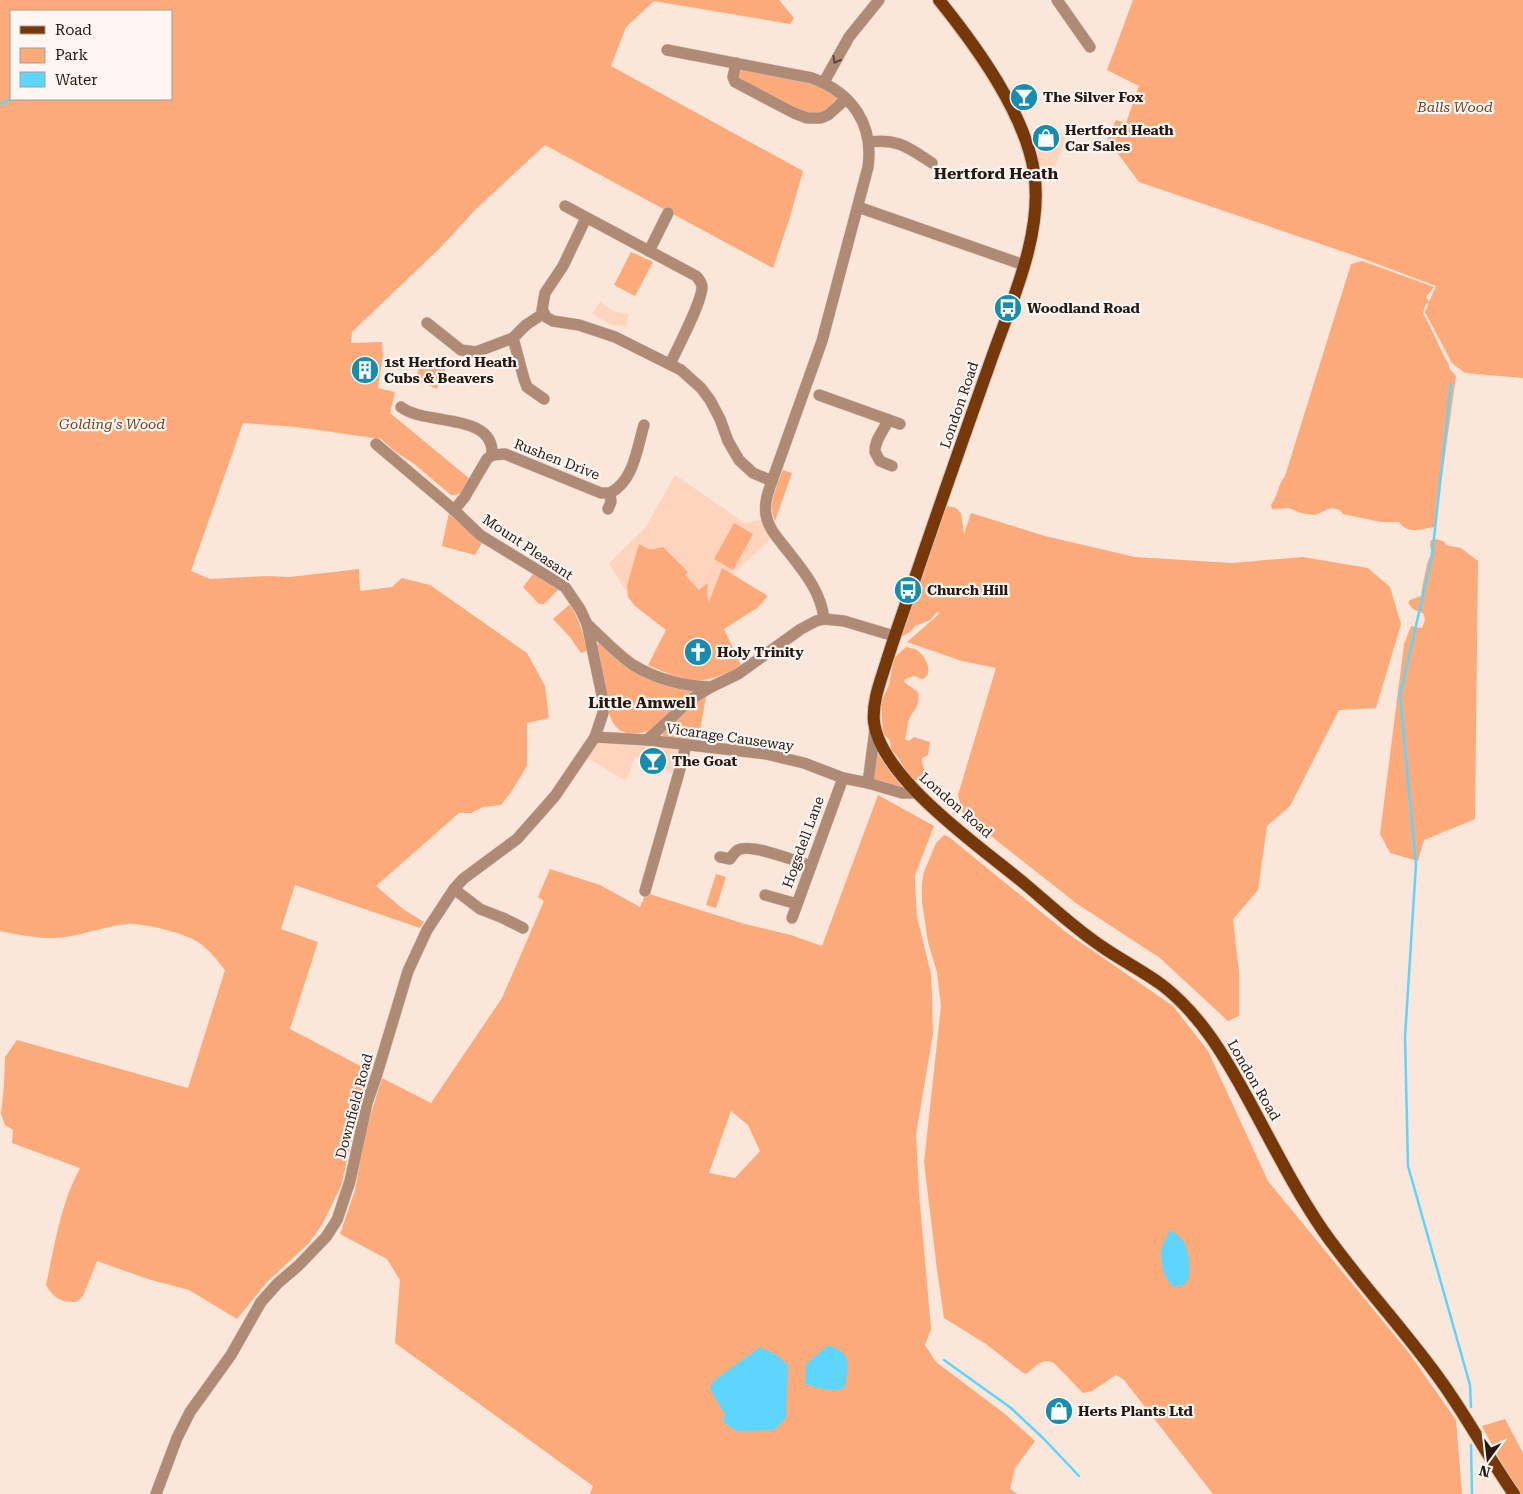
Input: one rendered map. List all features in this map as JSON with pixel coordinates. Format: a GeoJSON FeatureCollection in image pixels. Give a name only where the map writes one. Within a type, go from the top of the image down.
{"type":"FeatureCollection","features":[{"type":"Feature","properties":{"kind":"main road","name":"London Road"},"geometry":{"type":"LineString","coordinates":[[939,0],[962,29],[1008,101],[1026,140],[1033,164],[1036,210],[1024,265],[894,636],[875,698],[875,730],[894,766],[917,793],[1072,925],[1161,985],[1188,1008],[1210,1035],[1228,1063],[1300,1193],[1325,1232],[1441,1381],[1469,1421],[1514,1494]]}},
{"type":"Feature","properties":{"kind":"street"},"geometry":{"type":"LineString","coordinates":[[824,82],[849,37],[879,0]]}},
{"type":"Feature","properties":{"kind":"street"},"geometry":{"type":"LineString","coordinates":[[1059,1],[1090,47]]}},
{"type":"Feature","properties":{"kind":"street"},"geometry":{"type":"LineString","coordinates":[[667,50],[812,78],[824,82],[846,99],[861,118],[869,142],[868,167],[812,371],[772,480],[766,502],[768,519],[774,533],[816,590],[822,604],[824,619]]}},
{"type":"Feature","properties":{"kind":"street"},"geometry":{"type":"LineString","coordinates":[[736,63],[733,77],[735,82],[801,116],[814,118],[828,115],[846,99]]}},
{"type":"Feature","properties":{"kind":"street"},"geometry":{"type":"LineString","coordinates":[[869,142],[886,140],[902,143],[932,162]]}},
{"type":"Feature","properties":{"kind":"street"},"geometry":{"type":"LineString","coordinates":[[565,206],[696,276],[702,285],[702,291],[692,318],[670,364]]}},
{"type":"Feature","properties":{"kind":"street"},"geometry":{"type":"LineString","coordinates":[[858,207],[1024,265]]}},
{"type":"Feature","properties":{"kind":"street"},"geometry":{"type":"LineString","coordinates":[[649,251],[668,213]]}},
{"type":"Feature","properties":{"kind":"street"},"geometry":{"type":"LineString","coordinates":[[586,218],[563,266],[545,293],[542,304],[544,313],[553,322],[579,325],[615,337],[690,376],[706,394],[715,409],[728,441],[739,460],[753,473],[772,480]]}},
{"type":"Feature","properties":{"kind":"street"},"geometry":{"type":"LineString","coordinates":[[427,323],[456,347],[470,353],[484,350],[513,338],[526,325],[544,313]]}},
{"type":"Feature","properties":{"kind":"street"},"geometry":{"type":"LineString","coordinates":[[513,338],[527,387],[544,399]]}},
{"type":"Feature","properties":{"kind":"street"},"geometry":{"type":"LineString","coordinates":[[812,371],[819,395]]}},
{"type":"Feature","properties":{"kind":"street"},"geometry":{"type":"LineString","coordinates":[[798,408],[819,395]]}},
{"type":"Feature","properties":{"kind":"street"},"geometry":{"type":"LineString","coordinates":[[819,395],[900,424]]}},
{"type":"Feature","properties":{"kind":"street","name":"Rushen Drive"},"geometry":{"type":"LineString","coordinates":[[401,407],[409,412],[478,429],[492,443],[492,455]]}},
{"type":"Feature","properties":{"kind":"street"},"geometry":{"type":"LineString","coordinates":[[888,420],[885,430],[876,442],[875,452],[880,461],[892,466]]}},
{"type":"Feature","properties":{"kind":"street","name":"Rushen Drive"},"geometry":{"type":"LineString","coordinates":[[454,510],[464,498],[484,462],[492,455],[505,454],[601,493],[610,493],[627,480],[644,425]]}},
{"type":"Feature","properties":{"kind":"street","name":"Mount Pleasant"},"geometry":{"type":"LineString","coordinates":[[376,444],[487,540],[561,583],[570,593],[587,624],[603,700],[603,714],[594,738]]}},
{"type":"Feature","properties":{"kind":"street","name":"Rushen Drive"},"geometry":{"type":"LineString","coordinates":[[608,510],[611,502],[610,493]]}},
{"type":"Feature","properties":{"kind":"street"},"geometry":{"type":"LineString","coordinates":[[647,740],[693,698],[738,674],[801,629],[816,621],[824,619],[844,621],[894,636]]}},
{"type":"Feature","properties":{"kind":"street","name":"Mount Pleasant"},"geometry":{"type":"LineString","coordinates":[[587,624],[633,664],[649,673],[689,685],[711,687]]}},
{"type":"Feature","properties":{"kind":"street"},"geometry":{"type":"LineString","coordinates":[[601,721],[621,738]]}},
{"type":"Feature","properties":{"kind":"street"},"geometry":{"type":"LineString","coordinates":[[868,783],[875,730]]}},
{"type":"Feature","properties":{"kind":"street","name":"Vicarage Causeway"},"geometry":{"type":"LineString","coordinates":[[594,738],[647,740],[766,754],[804,764],[843,778],[902,793],[917,793]]}},
{"type":"Feature","properties":{"kind":"street","name":"Downfield Road"},"geometry":{"type":"LineString","coordinates":[[156,1494],[177,1438],[190,1412],[230,1355],[261,1302],[326,1237],[337,1220],[350,1182],[368,1103],[408,971],[427,930],[454,889],[463,879],[517,838],[554,796],[594,738]]}},
{"type":"Feature","properties":{"kind":"street"},"geometry":{"type":"LineString","coordinates":[[645,891],[686,744]]}},
{"type":"Feature","properties":{"kind":"street","name":"Hogsdell Lane"},"geometry":{"type":"LineString","coordinates":[[792,918],[843,778]]}},
{"type":"Feature","properties":{"kind":"street"},"geometry":{"type":"LineString","coordinates":[[720,857],[730,859],[738,850],[756,850],[811,866]]}},
{"type":"Feature","properties":{"kind":"street"},"geometry":{"type":"LineString","coordinates":[[454,889],[480,909],[522,928]]}},
{"type":"Feature","properties":{"kind":"street"},"geometry":{"type":"LineString","coordinates":[[765,895],[797,904]]}},
{"type":"Feature","properties":{"kind":"shaded area"},"geometry":{"type":"Polygon","coordinates":[[[1052,130],[1066,135],[1056,164],[1049,176],[1041,179],[1036,139],[1052,130]]]}},
{"type":"Feature","properties":{"kind":"shaded area"},"geometry":{"type":"Polygon","coordinates":[[[600,302],[613,311],[629,314],[626,327],[612,325],[592,314],[600,302]]]}},
{"type":"Feature","properties":{"kind":"shaded area"},"geometry":{"type":"Polygon","coordinates":[[[675,475],[745,523],[761,520],[771,538],[732,575],[722,569],[709,603],[635,606],[609,563],[646,527],[675,475]]]}},
{"type":"Feature","properties":{"kind":"shaded area"},"geometry":{"type":"Polygon","coordinates":[[[599,742],[682,750],[676,774],[635,757],[626,781],[586,757],[593,745],[599,742]]]}},
{"type":"Feature","properties":{"kind":"green space","name":"Golding's Wood"},"geometry":{"type":"Polygon","coordinates":[[[0,0],[779,0],[794,18],[790,24],[654,1],[626,27],[611,66],[803,171],[773,268],[545,145],[476,209],[442,246],[352,332],[351,343],[382,342],[383,355],[378,388],[395,392],[390,413],[470,479],[463,491],[451,495],[381,439],[297,427],[243,423],[191,571],[210,579],[267,576],[290,577],[359,569],[360,591],[392,587],[402,578],[430,585],[527,653],[545,686],[549,718],[527,723],[527,766],[501,805],[483,807],[471,813],[459,813],[376,886],[403,909],[424,922],[420,928],[295,885],[281,929],[318,942],[290,1029],[368,1070],[341,1186],[323,1223],[309,1243],[267,1282],[237,1319],[189,1290],[148,1279],[97,1261],[83,1296],[76,1302],[62,1300],[55,1296],[46,1285],[63,1210],[80,1168],[12,1143],[13,1130],[5,1125],[1,1114],[5,1057],[17,1040],[188,1088],[225,970],[209,951],[198,942],[183,935],[151,926],[125,924],[72,936],[57,938],[32,937],[0,931],[0,0]]]}},
{"type":"Feature","properties":{"kind":"green space","name":"Balls Wood"},"geometry":{"type":"Polygon","coordinates":[[[1133,0],[1523,0],[1523,378],[1465,373],[1452,363],[1425,312],[1429,303],[1426,304],[1423,313],[1449,368],[1456,376],[1435,527],[1412,530],[1407,529],[1399,522],[1381,522],[1343,514],[1340,510],[1331,508],[1315,515],[1301,513],[1289,508],[1272,509],[1271,505],[1285,476],[1351,264],[1362,261],[1434,287],[1426,297],[1429,302],[1436,286],[1356,256],[1139,182],[1107,139],[1116,120],[1126,123],[1139,86],[1107,70],[1133,0]]]}},
{"type":"Feature","properties":{"kind":"green space"},"geometry":{"type":"Polygon","coordinates":[[[743,68],[810,80],[837,98],[838,102],[833,109],[810,116],[750,87],[736,75],[743,68]]]}},
{"type":"Feature","properties":{"kind":"green space"},"geometry":{"type":"Polygon","coordinates":[[[631,252],[653,262],[635,296],[614,285],[631,252]]]}},
{"type":"Feature","properties":{"kind":"green space"},"geometry":{"type":"Polygon","coordinates":[[[420,363],[446,368],[437,389],[424,383],[414,382],[420,363]]]}},
{"type":"Feature","properties":{"kind":"green space"},"geometry":{"type":"Polygon","coordinates":[[[783,470],[792,473],[775,521],[772,502],[783,470]]]}},
{"type":"Feature","properties":{"kind":"green space"},"geometry":{"type":"Polygon","coordinates":[[[948,506],[956,508],[961,513],[964,534],[971,513],[1045,536],[1135,557],[1232,563],[1303,557],[1368,568],[1390,587],[1401,624],[1376,708],[1339,710],[1290,806],[1267,826],[1258,890],[1233,919],[1239,972],[1239,1016],[1228,1021],[1160,958],[1076,903],[963,814],[958,795],[996,668],[962,661],[907,642],[938,615],[939,612],[930,620],[915,626],[903,636],[900,633],[937,533],[937,525],[941,523],[941,513],[948,506]]]}},
{"type":"Feature","properties":{"kind":"green space"},"geometry":{"type":"Polygon","coordinates":[[[449,513],[482,543],[475,555],[442,546],[449,513]]]}},
{"type":"Feature","properties":{"kind":"green space"},"geometry":{"type":"Polygon","coordinates":[[[734,523],[753,534],[733,570],[714,559],[734,523]]]}},
{"type":"Feature","properties":{"kind":"green space"},"geometry":{"type":"Polygon","coordinates":[[[1435,539],[1443,541],[1446,545],[1461,548],[1478,561],[1475,819],[1424,840],[1418,861],[1390,853],[1380,834],[1404,644],[1411,626],[1422,628],[1425,620],[1424,614],[1413,609],[1408,603],[1410,600],[1421,596],[1427,564],[1431,554],[1430,542],[1435,539]]]}},
{"type":"Feature","properties":{"kind":"green space"},"geometry":{"type":"Polygon","coordinates":[[[639,544],[651,549],[663,547],[688,572],[685,575],[699,590],[708,583],[707,595],[709,602],[722,568],[768,596],[757,608],[724,629],[741,665],[739,667],[713,678],[694,680],[677,677],[648,665],[666,630],[635,606],[628,597],[627,585],[639,544]]]}},
{"type":"Feature","properties":{"kind":"green space"},"geometry":{"type":"Polygon","coordinates":[[[534,573],[559,589],[544,604],[539,604],[523,587],[534,573]]]}},
{"type":"Feature","properties":{"kind":"green space"},"geometry":{"type":"Polygon","coordinates":[[[569,605],[577,617],[587,651],[581,653],[570,637],[553,619],[569,605]]]}},
{"type":"Feature","properties":{"kind":"green space"},"geometry":{"type":"Polygon","coordinates":[[[600,643],[621,658],[696,690],[669,716],[652,729],[642,733],[626,733],[614,724],[606,701],[595,645],[600,643]]]}},
{"type":"Feature","properties":{"kind":"green space"},"geometry":{"type":"Polygon","coordinates":[[[906,647],[919,651],[925,659],[928,668],[927,676],[923,679],[914,676],[905,679],[904,682],[918,692],[919,698],[917,706],[908,722],[905,739],[909,741],[914,737],[930,742],[928,755],[922,758],[926,778],[926,781],[923,783],[916,781],[908,773],[896,754],[891,750],[890,741],[883,733],[881,702],[889,685],[894,658],[906,647]]]}},
{"type":"Feature","properties":{"kind":"green space"},"geometry":{"type":"Polygon","coordinates":[[[706,697],[698,742],[664,738],[662,733],[701,698],[706,697]]]}},
{"type":"Feature","properties":{"kind":"green space"},"geometry":{"type":"Polygon","coordinates":[[[877,748],[905,788],[904,790],[873,781],[877,748]]]}},
{"type":"Feature","properties":{"kind":"green space"},"geometry":{"type":"Polygon","coordinates":[[[878,795],[934,826],[915,875],[917,917],[931,974],[933,1034],[916,1134],[919,1193],[931,1329],[925,1345],[936,1362],[1005,1414],[1035,1441],[1015,1468],[1010,1489],[1018,1494],[590,1494],[593,1486],[395,1343],[400,1280],[387,1259],[340,1234],[355,1190],[366,1130],[382,1078],[431,1103],[502,998],[544,901],[538,897],[550,869],[600,885],[640,907],[646,893],[745,924],[791,935],[822,946],[878,795]],[[731,1111],[709,1173],[735,1178],[760,1151],[748,1125],[731,1111]]]}},
{"type":"Feature","properties":{"kind":"green space"},"geometry":{"type":"Polygon","coordinates":[[[944,835],[949,837],[1067,933],[1173,1006],[1208,1051],[1268,1181],[1409,1353],[1456,1420],[1462,1494],[1213,1494],[1124,1380],[1116,1375],[1092,1391],[1083,1393],[1050,1361],[1042,1362],[1026,1374],[986,1344],[944,1318],[924,1162],[941,1006],[937,972],[928,942],[922,902],[922,883],[924,872],[936,843],[944,835]]]}},
{"type":"Feature","properties":{"kind":"green space"},"geometry":{"type":"Polygon","coordinates":[[[716,874],[726,877],[716,908],[706,905],[716,874]]]}},
{"type":"Feature","properties":{"kind":"green space"},"geometry":{"type":"Polygon","coordinates":[[[1505,1419],[1523,1453],[1523,1494],[1521,1494],[1510,1479],[1482,1426],[1505,1419]]]}},
{"type":"Feature","properties":{"kind":"water"},"geometry":{"type":"Polygon","coordinates":[[[1170,1230],[1182,1239],[1189,1258],[1189,1279],[1183,1285],[1175,1287],[1166,1277],[1161,1257],[1162,1247],[1170,1230]]]}},
{"type":"Feature","properties":{"kind":"water"},"geometry":{"type":"Polygon","coordinates":[[[828,1345],[842,1352],[847,1361],[845,1387],[841,1389],[825,1389],[805,1384],[806,1364],[828,1345]]]}},
{"type":"Feature","properties":{"kind":"water"},"geometry":{"type":"Polygon","coordinates":[[[760,1347],[777,1355],[788,1365],[786,1418],[774,1430],[737,1431],[723,1422],[725,1414],[710,1389],[713,1381],[760,1347]]]}},
{"type":"Feature","properties":{"kind":"waterway"},"geometry":{"type":"LineString","coordinates":[[0,104],[10,100]]}},
{"type":"Feature","properties":{"kind":"waterway"},"geometry":{"type":"LineString","coordinates":[[1451,384],[1432,556],[1400,695],[1416,864],[1405,1037],[1408,1166],[1470,1385],[1471,1407]]}},
{"type":"Feature","properties":{"kind":"waterway"},"geometry":{"type":"LineString","coordinates":[[944,1360],[1011,1408],[1079,1476]]}},
{"type":"Feature","properties":{"kind":"waterway"},"geometry":{"type":"LineString","coordinates":[[1471,1445],[1472,1494]]}},
{"type":"Feature","properties":{"kind":"place","name":"The Silver Fox"},"geometry":{"type":"Point","coordinates":[1024,97]}},
{"type":"Feature","properties":{"kind":"place","name":"Hertford Heath Car Sales"},"geometry":{"type":"Point","coordinates":[1046,138]}},
{"type":"Feature","properties":{"kind":"place","name":"Woodland Road"},"geometry":{"type":"Point","coordinates":[1008,308]}},
{"type":"Feature","properties":{"kind":"place","name":"1st Hertford Heath Cubs & Beavers"},"geometry":{"type":"Point","coordinates":[365,370]}},
{"type":"Feature","properties":{"kind":"place","name":"Church Hill"},"geometry":{"type":"Point","coordinates":[908,590]}},
{"type":"Feature","properties":{"kind":"place","name":"Holy Trinity"},"geometry":{"type":"Point","coordinates":[698,652]}},
{"type":"Feature","properties":{"kind":"place","name":"The Goat"},"geometry":{"type":"Point","coordinates":[653,761]}},
{"type":"Feature","properties":{"kind":"place","name":"Herts Plants Ltd"},"geometry":{"type":"Point","coordinates":[1059,1411]}},
{"type":"Feature","properties":{"kind":"district","name":"Hertford Heath"},"geometry":{"type":"Point","coordinates":[996,173]}},
{"type":"Feature","properties":{"kind":"district","name":"Little Amwell"},"geometry":{"type":"Point","coordinates":[642,702]}}]}
